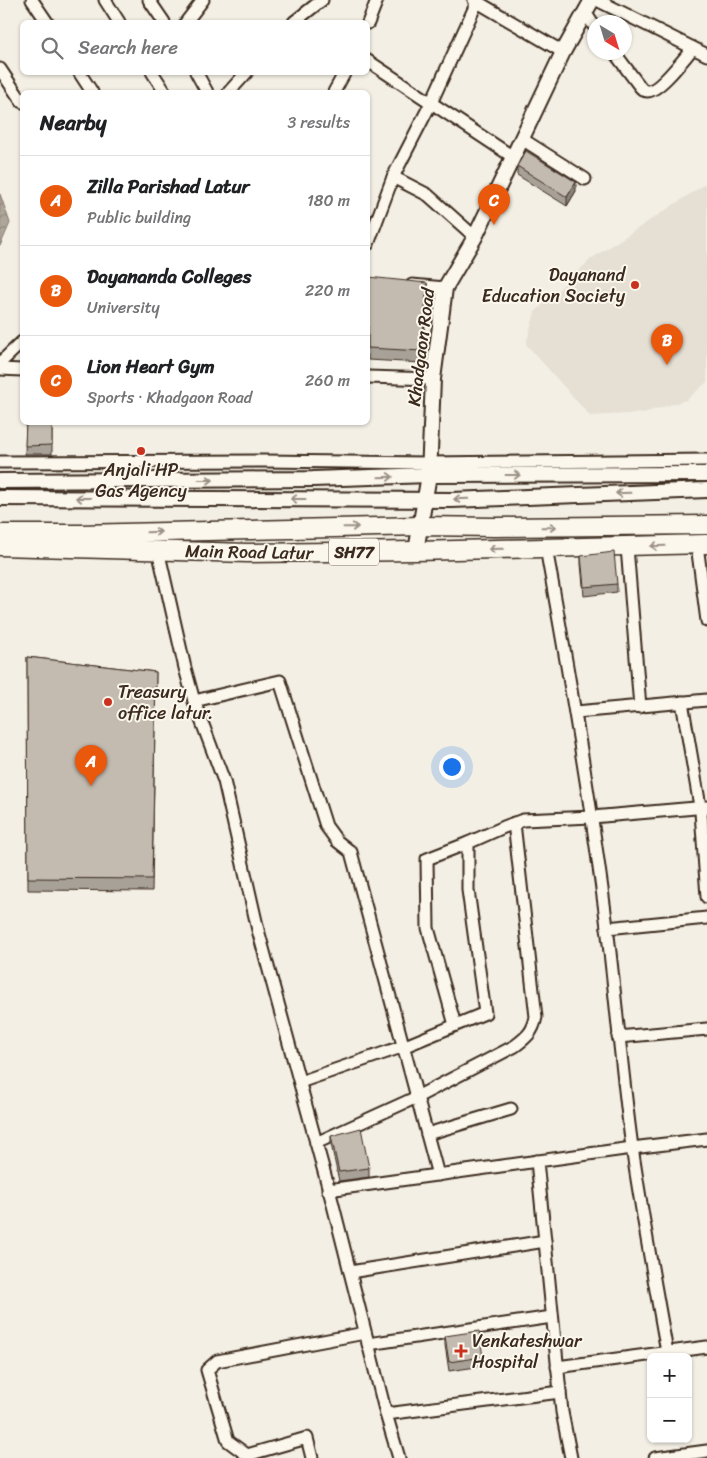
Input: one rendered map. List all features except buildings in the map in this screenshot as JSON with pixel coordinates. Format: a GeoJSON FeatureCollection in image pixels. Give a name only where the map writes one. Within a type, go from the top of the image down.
{"type":"FeatureCollection","features":[{"type":"Feature","properties":{"kind":"main road","name":"SH77"},"geometry":{"type":"LineString","coordinates":[[0,523],[89,523],[126,541]]}},
{"type":"Feature","properties":{"kind":"main road","name":"Main Road Latur"},"geometry":{"type":"LineString","coordinates":[[0,546],[421,526],[707,525]]}},
{"type":"Feature","properties":{"kind":"main road","name":"Main Road Latur"},"geometry":{"type":"LineString","coordinates":[[0,534],[126,541],[158,550],[248,553],[627,547],[702,544]]}},
{"type":"Feature","properties":{"kind":"main road","name":"SH77"},"geometry":{"type":"LineString","coordinates":[[0,559],[81,559],[126,541]]}},
{"type":"Feature","properties":{"kind":"street"},"geometry":{"type":"LineString","coordinates":[[32,0],[46,20]]}},
{"type":"Feature","properties":{"kind":"street"},"geometry":{"type":"LineString","coordinates":[[105,0],[118,20]]}},
{"type":"Feature","properties":{"kind":"street"},"geometry":{"type":"LineString","coordinates":[[149,0],[163,20]]}},
{"type":"Feature","properties":{"kind":"street"},"geometry":{"type":"LineString","coordinates":[[188,20],[203,0]]}},
{"type":"Feature","properties":{"kind":"street"},"geometry":{"type":"LineString","coordinates":[[302,20],[322,0]]}},
{"type":"Feature","properties":{"kind":"street"},"geometry":{"type":"LineString","coordinates":[[369,20],[377,0]]}},
{"type":"Feature","properties":{"kind":"street","name":"Khadgaon Road"},"geometry":{"type":"LineString","coordinates":[[416,551],[429,469],[433,379],[445,288],[475,237],[563,52],[592,0]]}},
{"type":"Feature","properties":{"kind":"street"},"geometry":{"type":"LineString","coordinates":[[597,0],[707,55]]}},
{"type":"Feature","properties":{"kind":"street"},"geometry":{"type":"LineString","coordinates":[[370,238],[392,177],[431,103],[477,1],[563,52]]}},
{"type":"Feature","properties":{"kind":"street"},"geometry":{"type":"LineString","coordinates":[[620,60],[641,88],[646,91],[652,90],[664,80],[693,48]]}},
{"type":"Feature","properties":{"kind":"street"},"geometry":{"type":"LineString","coordinates":[[370,62],[513,157]]}},
{"type":"Feature","properties":{"kind":"street"},"geometry":{"type":"LineString","coordinates":[[0,69],[20,99]]}},
{"type":"Feature","properties":{"kind":"street"},"geometry":{"type":"LineString","coordinates":[[81,75],[91,90]]}},
{"type":"Feature","properties":{"kind":"street"},"geometry":{"type":"LineString","coordinates":[[154,75],[164,90]]}},
{"type":"Feature","properties":{"kind":"street"},"geometry":{"type":"LineString","coordinates":[[198,75],[206,90]]}},
{"type":"Feature","properties":{"kind":"street"},"geometry":{"type":"LineString","coordinates":[[232,90],[244,75]]}},
{"type":"Feature","properties":{"kind":"street"},"geometry":{"type":"LineString","coordinates":[[335,90],[343,75]]}},
{"type":"Feature","properties":{"kind":"street"},"geometry":{"type":"LineString","coordinates":[[522,139],[585,179]]}},
{"type":"Feature","properties":{"kind":"street"},"geometry":{"type":"LineString","coordinates":[[392,177],[428,195],[475,237]]}},
{"type":"Feature","properties":{"kind":"street"},"geometry":{"type":"LineString","coordinates":[[397,284],[445,288]]}},
{"type":"Feature","properties":{"kind":"street"},"geometry":{"type":"LineString","coordinates":[[0,363],[20,344]]}},
{"type":"Feature","properties":{"kind":"street"},"geometry":{"type":"LineString","coordinates":[[0,369],[20,370]]}},
{"type":"Feature","properties":{"kind":"street"},"geometry":{"type":"LineString","coordinates":[[370,377],[433,379]]}},
{"type":"Feature","properties":{"kind":"street"},"geometry":{"type":"LineString","coordinates":[[0,481],[313,479],[429,469],[707,460]]}},
{"type":"Feature","properties":{"kind":"street"},"geometry":{"type":"LineString","coordinates":[[0,462],[264,462],[429,469],[707,474]]}},
{"type":"Feature","properties":{"kind":"street"},"geometry":{"type":"LineString","coordinates":[[0,498],[425,500],[707,490]]}},
{"type":"Feature","properties":{"kind":"street"},"geometry":{"type":"LineString","coordinates":[[702,544],[707,621]]}},
{"type":"Feature","properties":{"kind":"street"},"geometry":{"type":"LineString","coordinates":[[627,547],[640,707]]}},
{"type":"Feature","properties":{"kind":"street"},"geometry":{"type":"LineString","coordinates":[[546,548],[576,712],[592,817],[607,928],[632,1148],[667,1352]]}},
{"type":"Feature","properties":{"kind":"street"},"geometry":{"type":"LineString","coordinates":[[158,550],[194,701],[224,781],[258,930],[399,1458]]}},
{"type":"Feature","properties":{"kind":"street"},"geometry":{"type":"LineString","coordinates":[[194,701],[280,682],[326,826],[337,841],[351,852],[438,1175]]}},
{"type":"Feature","properties":{"kind":"street"},"geometry":{"type":"LineString","coordinates":[[576,712],[707,700]]}},
{"type":"Feature","properties":{"kind":"street"},"geometry":{"type":"LineString","coordinates":[[682,702],[704,808],[707,898]]}},
{"type":"Feature","properties":{"kind":"street"},"geometry":{"type":"LineString","coordinates":[[455,1026],[428,928],[427,859],[468,844],[523,820],[592,817],[704,808]]}},
{"type":"Feature","properties":{"kind":"street"},"geometry":{"type":"LineString","coordinates":[[316,1143],[417,1097],[515,1046],[534,1028],[536,1017],[514,824]]}},
{"type":"Feature","properties":{"kind":"street"},"geometry":{"type":"LineString","coordinates":[[300,1082],[403,1046],[485,1013],[468,890],[468,844]]}},
{"type":"Feature","properties":{"kind":"street"},"geometry":{"type":"LineString","coordinates":[[607,928],[707,918]]}},
{"type":"Feature","properties":{"kind":"street"},"geometry":{"type":"LineString","coordinates":[[618,1037],[707,1029]]}},
{"type":"Feature","properties":{"kind":"street"},"geometry":{"type":"LineString","coordinates":[[427,1134],[511,1110]]}},
{"type":"Feature","properties":{"kind":"street"},"geometry":{"type":"LineString","coordinates":[[328,1190],[707,1139]]}},
{"type":"Feature","properties":{"kind":"street"},"geometry":{"type":"LineString","coordinates":[[537,1161],[562,1412],[571,1458]]}},
{"type":"Feature","properties":{"kind":"street"},"geometry":{"type":"LineString","coordinates":[[350,1272],[545,1241]]}},
{"type":"Feature","properties":{"kind":"street"},"geometry":{"type":"LineString","coordinates":[[312,1458],[307,1438],[247,1455],[228,1441],[207,1370],[217,1361],[367,1339],[552,1317]]}},
{"type":"Feature","properties":{"kind":"street"},"geometry":{"type":"LineString","coordinates":[[557,1367],[707,1347]]}},
{"type":"Feature","properties":{"kind":"street"},"geometry":{"type":"LineString","coordinates":[[386,1414],[560,1392]]}},
{"type":"Feature","properties":{"kind":"street"},"geometry":{"type":"LineString","coordinates":[[655,1458],[707,1450]]}},
{"type":"Feature","properties":{"kind":"shaded area","name":"Dayanand Education Society"},"geometry":{"type":"Polygon","coordinates":[[[707,183],[707,382],[686,400],[643,413],[590,416],[526,344],[535,312],[591,259],[707,183]]]}},
{"type":"Feature","properties":{"kind":"water"},"geometry":{"type":"Polygon","coordinates":[[[0,194],[10,223],[0,246],[0,194]]]}},
{"type":"Feature","properties":{"kind":"place","name":"Lion Heart Gym"},"geometry":{"type":"Point","coordinates":[494,225]}},
{"type":"Feature","properties":{"kind":"place","name":"Dayanand Education Society"},"geometry":{"type":"Point","coordinates":[635,285]}},
{"type":"Feature","properties":{"kind":"place","name":"Dayananda Colleges"},"geometry":{"type":"Point","coordinates":[667,365]}},
{"type":"Feature","properties":{"kind":"place","name":"Anjali HP Gas Agency"},"geometry":{"type":"Point","coordinates":[141,451]}},
{"type":"Feature","properties":{"kind":"place","name":"Treasury office latur."},"geometry":{"type":"Point","coordinates":[108,702]}},
{"type":"Feature","properties":{"kind":"place","name":"Zilla Parishad Latur"},"geometry":{"type":"Point","coordinates":[91,786]}},
{"type":"Feature","properties":{"kind":"place","name":"Venkateshwar Hospital"},"geometry":{"type":"Point","coordinates":[461,1351]}}]}
